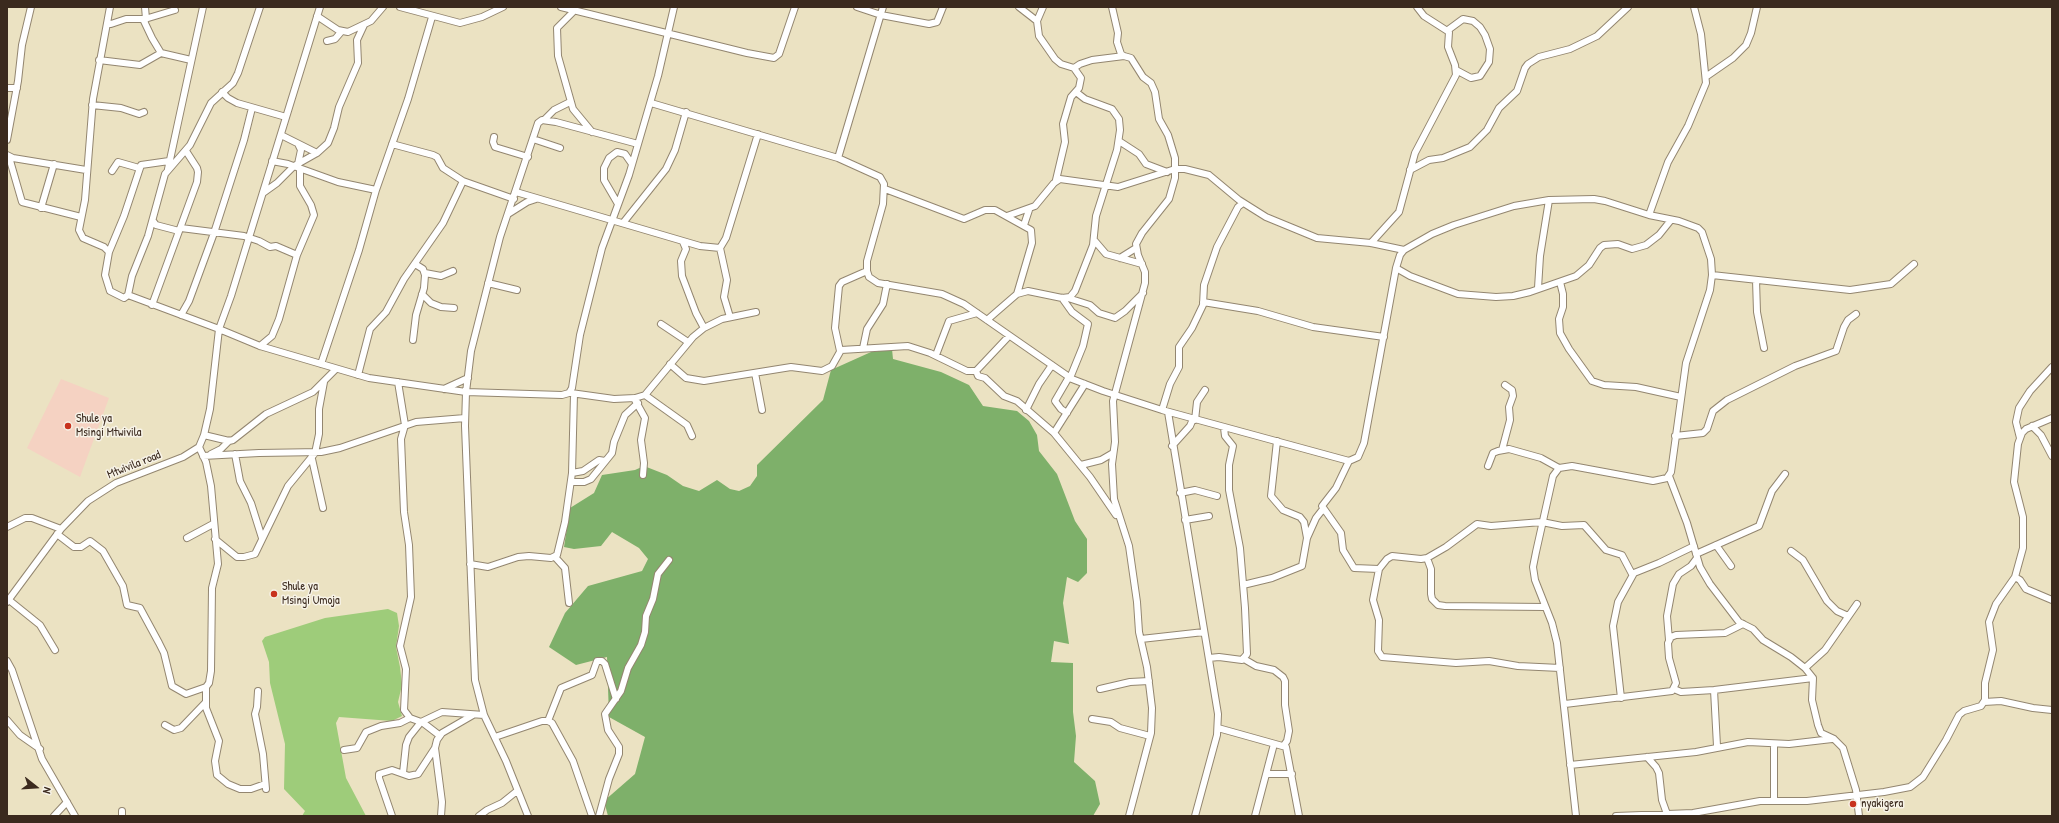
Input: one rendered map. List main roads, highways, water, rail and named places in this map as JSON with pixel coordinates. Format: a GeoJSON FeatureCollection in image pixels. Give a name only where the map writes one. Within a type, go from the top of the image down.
{"type":"FeatureCollection","features":[{"type":"Feature","properties":{"kind":"place","name":"Shule ya Msingi Mtwivila"},"geometry":{"type":"Point","coordinates":[68,426]}},
{"type":"Feature","properties":{"kind":"place","name":"Shule ya Msingi Umoja"},"geometry":{"type":"Point","coordinates":[274,594]}},
{"type":"Feature","properties":{"kind":"place","name":"nyakigera"},"geometry":{"type":"Point","coordinates":[1853,804]}}]}
